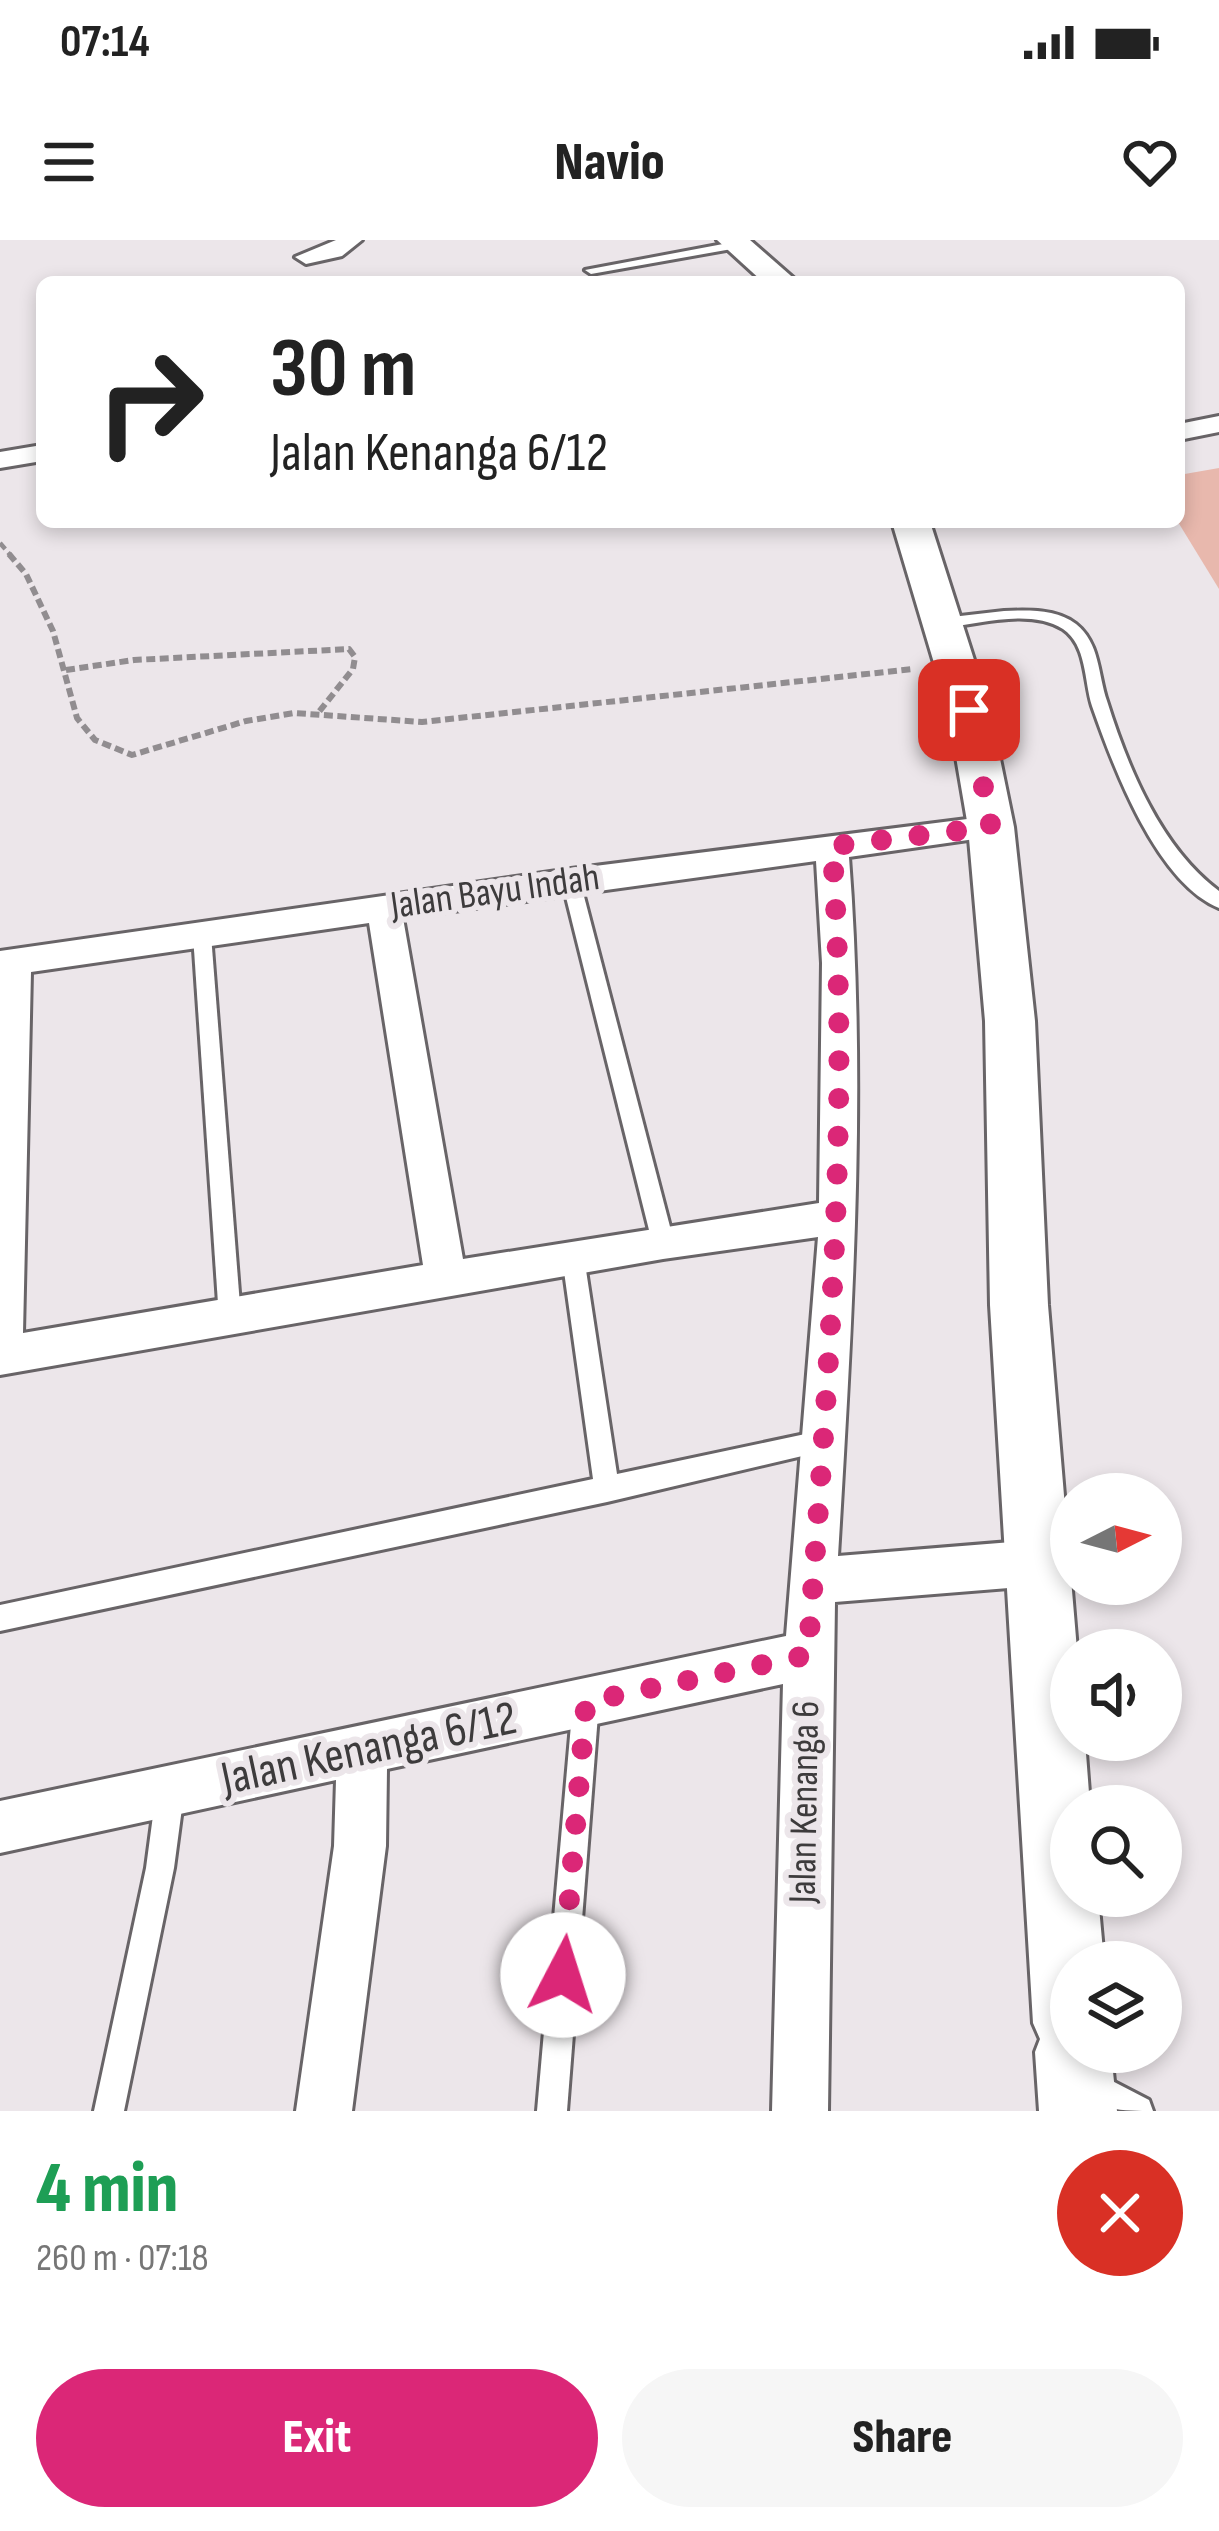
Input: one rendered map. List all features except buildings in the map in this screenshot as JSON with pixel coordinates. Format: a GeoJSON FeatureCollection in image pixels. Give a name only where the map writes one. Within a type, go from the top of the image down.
{"type":"FeatureCollection","features":[{"type":"Feature","properties":{"kind":"main road"},"geometry":{"type":"LineString","coordinates":[[736,243],[775,276]]}},
{"type":"Feature","properties":{"kind":"main road"},"geometry":{"type":"LineString","coordinates":[[913,528],[950,644],[991,827],[1010,1021],[1019,1306],[1035,1563],[1087,2075]]}},
{"type":"Feature","properties":{"kind":"street"},"geometry":{"type":"LineString","coordinates":[[305,257],[334,251],[351,240]]}},
{"type":"Feature","properties":{"kind":"street"},"geometry":{"type":"LineString","coordinates":[[1185,431],[1219,424]]}},
{"type":"Feature","properties":{"kind":"street"},"geometry":{"type":"LineString","coordinates":[[0,460],[36,454]]}},
{"type":"Feature","properties":{"kind":"street","name":"Jalan Bayu Indah"},"geometry":{"type":"LineString","coordinates":[[7,963],[571,880],[991,827]]}},
{"type":"Feature","properties":{"kind":"street","name":"Jalan Kenanga 6"},"geometry":{"type":"LineString","coordinates":[[800,2111],[808,1655],[839,1217],[840,963],[832,846]]}},
{"type":"Feature","properties":{"kind":"street"},"geometry":{"type":"LineString","coordinates":[[384,909],[446,1280]]}},
{"type":"Feature","properties":{"kind":"street"},"geometry":{"type":"LineString","coordinates":[[7,963],[0,1356],[662,1242],[839,1217]]}},
{"type":"Feature","properties":{"kind":"street"},"geometry":{"type":"LineString","coordinates":[[813,1581],[1035,1563]]}},
{"type":"Feature","properties":{"kind":"street","name":"Jalan Kenanga 6/12"},"geometry":{"type":"LineString","coordinates":[[0,1827],[808,1655]]}},
{"type":"Feature","properties":{"kind":"street"},"geometry":{"type":"LineString","coordinates":[[324,2111],[360,1846],[362,1750]]}},
{"type":"Feature","properties":{"kind":"lane"},"geometry":{"type":"LineString","coordinates":[[591,270],[736,243]]}},
{"type":"Feature","properties":{"kind":"lane"},"geometry":{"type":"LineString","coordinates":[[950,644],[1033,616],[1065,623],[1076,632],[1085,643],[1098,700],[1169,852],[1197,886],[1219,901]]}},
{"type":"Feature","properties":{"kind":"lane"},"geometry":{"type":"LineString","coordinates":[[571,880],[662,1242]]}},
{"type":"Feature","properties":{"kind":"lane"},"geometry":{"type":"LineString","coordinates":[[202,935],[230,1318]]}},
{"type":"Feature","properties":{"kind":"lane"},"geometry":{"type":"LineString","coordinates":[[573,1257],[607,1490]]}},
{"type":"Feature","properties":{"kind":"lane"},"geometry":{"type":"LineString","coordinates":[[0,1618],[824,1441]]}},
{"type":"Feature","properties":{"kind":"lane"},"geometry":{"type":"LineString","coordinates":[[552,2111],[586,1702]]}},
{"type":"Feature","properties":{"kind":"lane"},"geometry":{"type":"LineString","coordinates":[[109,2111],[160,1868],[170,1792]]}},
{"type":"Feature","properties":{"kind":"path"},"geometry":{"type":"LineString","coordinates":[[0,543],[26,574],[66,670],[77,718],[94,740],[132,755],[203,730],[271,716],[318,713],[388,724],[439,721],[950,644]]}},
{"type":"Feature","properties":{"kind":"path"},"geometry":{"type":"LineString","coordinates":[[66,670],[134,660],[349,649],[355,657],[353,669],[318,713]]}},
{"type":"Feature","properties":{"kind":"shaded area"},"geometry":{"type":"Polygon","coordinates":[[[1219,468],[1219,589],[1182,528],[1185,474],[1219,468]]]}},
{"type":"Feature","properties":{"kind":"route"},"geometry":{"type":"LineString","coordinates":[[563,1975],[586,1702],[808,1655],[839,1217],[840,963],[832,846],[991,827],[969,710]]}}]}
